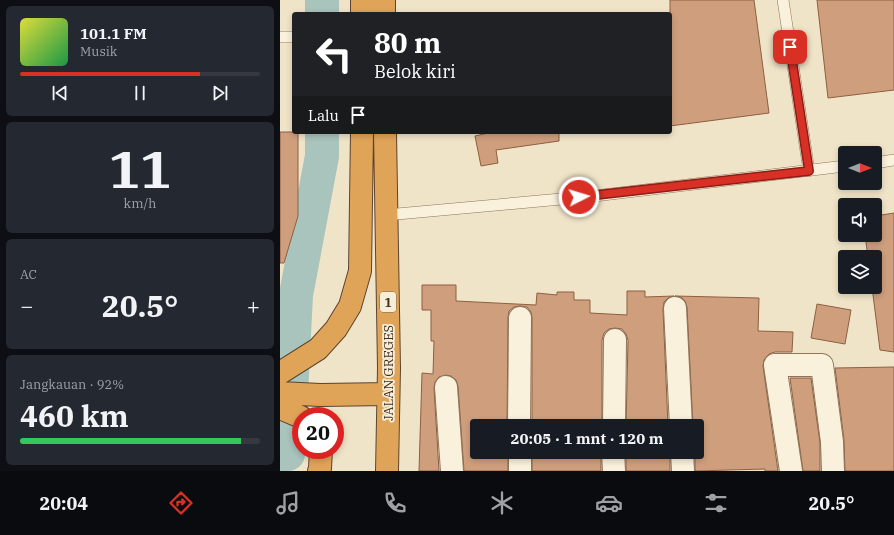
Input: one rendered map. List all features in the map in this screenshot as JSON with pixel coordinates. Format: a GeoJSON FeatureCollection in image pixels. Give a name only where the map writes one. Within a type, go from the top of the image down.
{"type":"FeatureCollection","features":[{"type":"Feature","properties":{"kind":"highway"},"geometry":{"type":"LineString","coordinates":[[362,0],[362,12]]}},
{"type":"Feature","properties":{"kind":"highway"},"geometry":{"type":"LineString","coordinates":[[384,0],[384,12]]}},
{"type":"Feature","properties":{"kind":"highway"},"geometry":{"type":"LineString","coordinates":[[280,373],[318,349],[336,329],[350,306],[360,271],[362,134]]}},
{"type":"Feature","properties":{"kind":"highway","name":"JALAN GREGES"},"geometry":{"type":"LineString","coordinates":[[386,134],[389,368],[387,471]]}},
{"type":"Feature","properties":{"kind":"highway"},"geometry":{"type":"LineString","coordinates":[[280,393],[320,395],[388,394]]}},
{"type":"Feature","properties":{"kind":"highway"},"geometry":{"type":"LineString","coordinates":[[280,408],[292,413]]}},
{"type":"Feature","properties":{"kind":"highway"},"geometry":{"type":"LineString","coordinates":[[319,471],[320,459]]}},
{"type":"Feature","properties":{"kind":"street"},"geometry":{"type":"LineString","coordinates":[[675,308],[681,419]]}},
{"type":"Feature","properties":{"kind":"street"},"geometry":{"type":"LineString","coordinates":[[519,419],[520,318]]}},
{"type":"Feature","properties":{"kind":"street"},"geometry":{"type":"LineString","coordinates":[[614,340],[614,419]]}},
{"type":"Feature","properties":{"kind":"street"},"geometry":{"type":"LineString","coordinates":[[791,471],[775,365],[822,365],[832,442],[833,471]]}},
{"type":"Feature","properties":{"kind":"street"},"geometry":{"type":"LineString","coordinates":[[446,388],[452,471]]}},
{"type":"Feature","properties":{"kind":"street"},"geometry":{"type":"LineString","coordinates":[[520,459],[520,471]]}},
{"type":"Feature","properties":{"kind":"street"},"geometry":{"type":"LineString","coordinates":[[613,459],[614,471]]}},
{"type":"Feature","properties":{"kind":"street"},"geometry":{"type":"LineString","coordinates":[[682,459],[683,471]]}},
{"type":"Feature","properties":{"kind":"lane"},"geometry":{"type":"LineString","coordinates":[[783,0],[809,171]]}},
{"type":"Feature","properties":{"kind":"lane"},"geometry":{"type":"LineString","coordinates":[[280,37],[292,37]]}},
{"type":"Feature","properties":{"kind":"lane"},"geometry":{"type":"LineString","coordinates":[[882,162],[894,160]]}},
{"type":"Feature","properties":{"kind":"lane"},"geometry":{"type":"LineString","coordinates":[[386,215],[594,196],[838,167]]}},
{"type":"Feature","properties":{"kind":"building"},"geometry":{"type":"Polygon","coordinates":[[[670,0],[754,0],[769,113],[672,126],[672,12],[670,12],[670,0]]]}},
{"type":"Feature","properties":{"kind":"building"},"geometry":{"type":"Polygon","coordinates":[[[817,0],[894,0],[894,90],[828,98],[817,0]]]}},
{"type":"Feature","properties":{"kind":"building"},"geometry":{"type":"Polygon","coordinates":[[[280,132],[292,132],[292,134],[298,134],[298,216],[284,263],[280,263],[280,132]]]}},
{"type":"Feature","properties":{"kind":"building"},"geometry":{"type":"Polygon","coordinates":[[[484,134],[559,134],[559,141],[496,150],[498,163],[481,166],[475,136],[484,134]]]}},
{"type":"Feature","properties":{"kind":"building"},"geometry":{"type":"Polygon","coordinates":[[[894,213],[894,352],[880,350],[873,294],[882,294],[882,250],[867,250],[866,242],[882,242],[882,215],[894,213]]]}},
{"type":"Feature","properties":{"kind":"building"},"geometry":{"type":"Polygon","coordinates":[[[422,285],[456,285],[456,301],[536,305],[537,293],[557,295],[557,292],[574,292],[574,300],[590,300],[590,313],[627,315],[627,291],[645,291],[645,297],[674,296],[668,298],[664,302],[663,309],[668,419],[626,419],[628,340],[622,329],[615,328],[609,329],[604,333],[602,340],[602,419],[532,419],[532,318],[531,312],[527,307],[514,307],[509,311],[508,318],[507,419],[470,419],[470,459],[508,459],[508,471],[464,471],[458,386],[456,380],[451,376],[446,375],[439,377],[435,382],[434,388],[439,471],[419,471],[422,373],[433,374],[434,341],[431,341],[431,310],[422,310],[422,285]]]}},
{"type":"Feature","properties":{"kind":"building"},"geometry":{"type":"Polygon","coordinates":[[[675,296],[759,298],[758,331],[793,332],[792,352],[775,352],[769,354],[764,360],[763,366],[778,471],[765,471],[765,469],[695,471],[695,459],[704,459],[704,419],[693,419],[687,307],[685,301],[681,297],[675,296]]]}},
{"type":"Feature","properties":{"kind":"building"},"geometry":{"type":"Polygon","coordinates":[[[817,304],[851,310],[845,344],[811,338],[817,304]]]}},
{"type":"Feature","properties":{"kind":"building"},"geometry":{"type":"Polygon","coordinates":[[[894,367],[894,471],[845,471],[844,440],[835,368],[894,367]]]}},
{"type":"Feature","properties":{"kind":"building"},"geometry":{"type":"Polygon","coordinates":[[[790,378],[811,378],[820,443],[820,471],[803,471],[790,378]]]}},
{"type":"Feature","properties":{"kind":"building"},"geometry":{"type":"Polygon","coordinates":[[[532,459],[601,459],[601,471],[532,471],[532,459]]]}},
{"type":"Feature","properties":{"kind":"building"},"geometry":{"type":"Polygon","coordinates":[[[626,459],[670,459],[670,471],[626,471],[626,459]]]}},
{"type":"Feature","properties":{"kind":"waterway"},"geometry":{"type":"LineString","coordinates":[[322,0],[322,12]]}},
{"type":"Feature","properties":{"kind":"waterway"},"geometry":{"type":"LineString","coordinates":[[280,454],[288,454],[296,295],[322,156],[322,134]]}},
{"type":"Feature","properties":{"kind":"route"},"geometry":{"type":"LineString","coordinates":[[579,197],[809,171],[790,47]]}}]}
